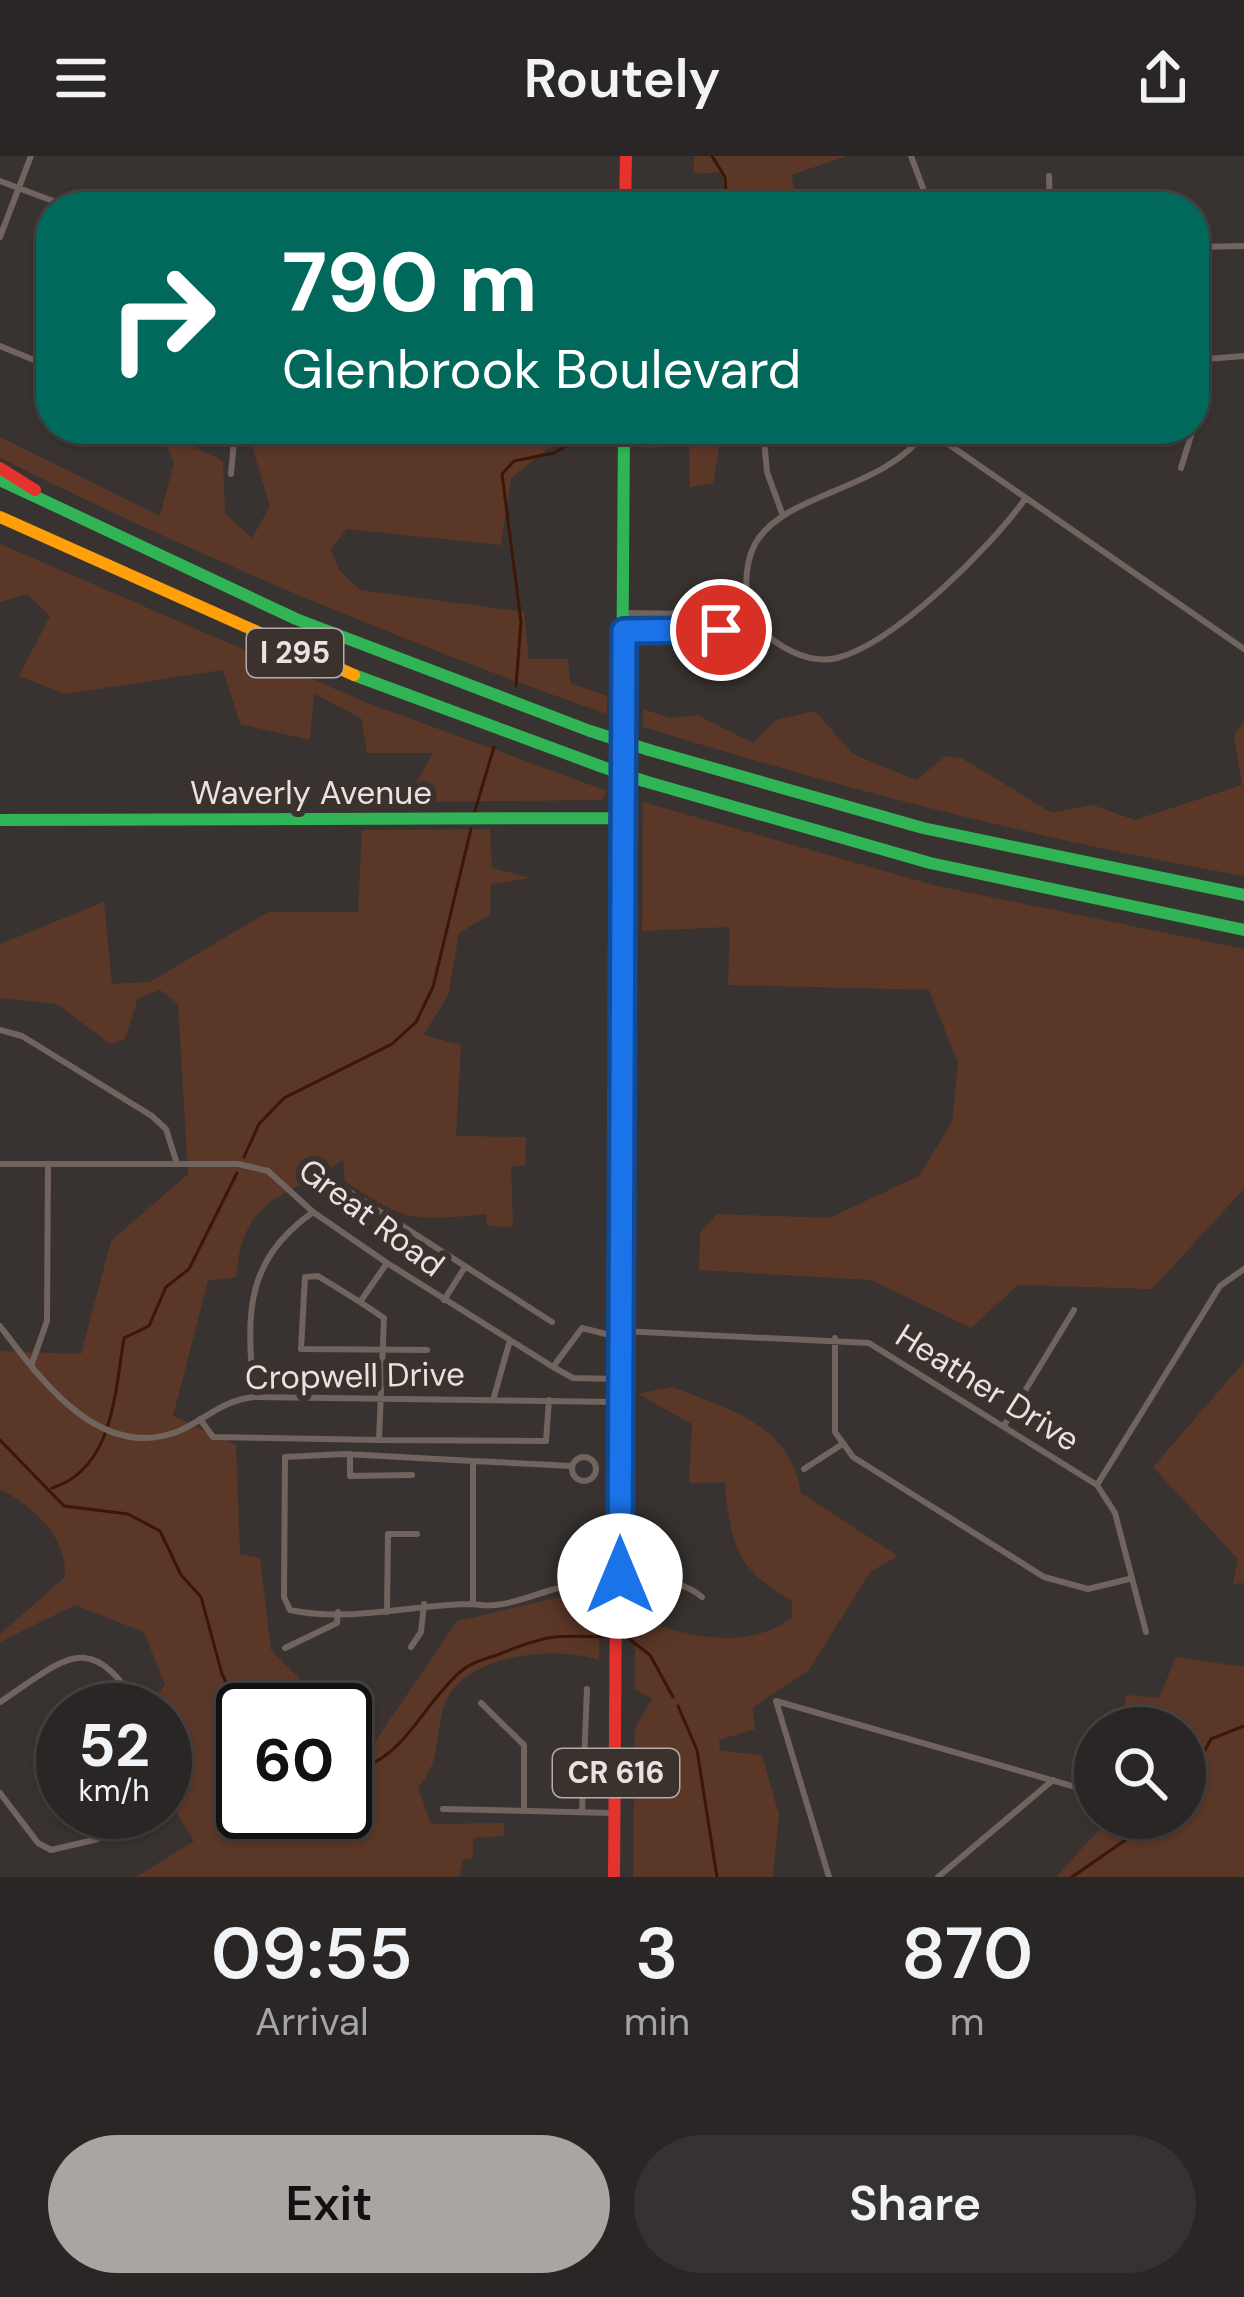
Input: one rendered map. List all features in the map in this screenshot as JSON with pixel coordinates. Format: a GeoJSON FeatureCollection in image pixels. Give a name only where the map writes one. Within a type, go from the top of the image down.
{"type":"FeatureCollection","features":[{"type":"Feature","properties":{"kind":"main road"},"geometry":{"type":"LineString","coordinates":[[625,192],[626,156]]}},
{"type":"Feature","properties":{"kind":"main road","name":"CR 616"},"geometry":{"type":"LineString","coordinates":[[614,1877],[620,1618],[624,444]]}},
{"type":"Feature","properties":{"kind":"main road"},"geometry":{"type":"LineString","coordinates":[[0,468],[92,526]]}},
{"type":"Feature","properties":{"kind":"main road","name":"I 295"},"geometry":{"type":"LineString","coordinates":[[0,480],[314,626],[649,751],[939,832],[1244,895]]}},
{"type":"Feature","properties":{"kind":"main road","name":"I 295"},"geometry":{"type":"LineString","coordinates":[[3,520],[313,660],[644,781],[930,863],[1244,930]]}},
{"type":"Feature","properties":{"kind":"main road","name":"Waverly Avenue"},"geometry":{"type":"LineString","coordinates":[[0,820],[623,818]]}},
{"type":"Feature","properties":{"kind":"street"},"geometry":{"type":"LineString","coordinates":[[0,237],[31,156]]}},
{"type":"Feature","properties":{"kind":"street"},"geometry":{"type":"LineString","coordinates":[[911,156],[924,192]]}},
{"type":"Feature","properties":{"kind":"street"},"geometry":{"type":"LineString","coordinates":[[1049,176],[1050,192]]}},
{"type":"Feature","properties":{"kind":"street"},"geometry":{"type":"LineString","coordinates":[[0,181],[36,195]]}},
{"type":"Feature","properties":{"kind":"street"},"geometry":{"type":"LineString","coordinates":[[1209,247],[1244,246]]}},
{"type":"Feature","properties":{"kind":"street"},"geometry":{"type":"LineString","coordinates":[[0,346],[36,362]]}},
{"type":"Feature","properties":{"kind":"street"},"geometry":{"type":"LineString","coordinates":[[1209,359],[1244,356]]}},
{"type":"Feature","properties":{"kind":"street"},"geometry":{"type":"LineString","coordinates":[[231,474],[234,444]]}},
{"type":"Feature","properties":{"kind":"street"},"geometry":{"type":"LineString","coordinates":[[764,444],[783,516]]}},
{"type":"Feature","properties":{"kind":"street"},"geometry":{"type":"LineString","coordinates":[[912,444],[879,474],[783,516],[752,551],[749,605],[755,622],[782,646],[815,659],[834,659],[860,650],[985,550],[1025,499]]}},
{"type":"Feature","properties":{"kind":"street"},"geometry":{"type":"LineString","coordinates":[[949,444],[1244,649]]}},
{"type":"Feature","properties":{"kind":"street"},"geometry":{"type":"LineString","coordinates":[[1180,468],[1188,444]]}},
{"type":"Feature","properties":{"kind":"street"},"geometry":{"type":"LineString","coordinates":[[624,614],[700,614],[749,605]]}},
{"type":"Feature","properties":{"kind":"street"},"geometry":{"type":"LineString","coordinates":[[624,631],[706,632],[755,622]]}},
{"type":"Feature","properties":{"kind":"street"},"geometry":{"type":"LineString","coordinates":[[0,1030],[22,1036],[152,1116],[166,1129],[177,1164]]}},
{"type":"Feature","properties":{"kind":"street","name":"Great Road"},"geometry":{"type":"LineString","coordinates":[[0,1164],[259,1168],[277,1176],[313,1212],[386,1263],[553,1367],[573,1378],[621,1379]]}},
{"type":"Feature","properties":{"kind":"street"},"geometry":{"type":"LineString","coordinates":[[32,1366],[47,1321],[47,1164]]}},
{"type":"Feature","properties":{"kind":"street"},"geometry":{"type":"LineString","coordinates":[[347,1191],[553,1322]]}},
{"type":"Feature","properties":{"kind":"street"},"geometry":{"type":"LineString","coordinates":[[254,1397],[257,1276],[275,1243],[313,1212]]}},
{"type":"Feature","properties":{"kind":"street"},"geometry":{"type":"LineString","coordinates":[[360,1302],[386,1263]]}},
{"type":"Feature","properties":{"kind":"street"},"geometry":{"type":"LineString","coordinates":[[444,1300],[466,1266]]}},
{"type":"Feature","properties":{"kind":"street"},"geometry":{"type":"LineString","coordinates":[[1097,1485],[1220,1286],[1244,1269]]}},
{"type":"Feature","properties":{"kind":"street"},"geometry":{"type":"LineString","coordinates":[[380,1440],[382,1350],[384,1318],[318,1276],[305,1277],[301,1349],[382,1350],[427,1350]]}},
{"type":"Feature","properties":{"kind":"street"},"geometry":{"type":"LineString","coordinates":[[1005,1424],[1074,1310]]}},
{"type":"Feature","properties":{"kind":"street","name":"Cropwell Drive"},"geometry":{"type":"LineString","coordinates":[[0,1326],[61,1400],[92,1425],[151,1436],[180,1430],[229,1402],[254,1397],[620,1402]]}},
{"type":"Feature","properties":{"kind":"street"},"geometry":{"type":"LineString","coordinates":[[553,1367],[582,1328],[621,1334]]}},
{"type":"Feature","properties":{"kind":"street","name":"Heather Drive"},"geometry":{"type":"LineString","coordinates":[[621,1334],[835,1338],[879,1347],[1097,1485],[1115,1513],[1146,1632]]}},
{"type":"Feature","properties":{"kind":"street"},"geometry":{"type":"LineString","coordinates":[[835,1338],[832,1413],[841,1445],[862,1465],[1044,1577],[1088,1589],[1130,1578]]}},
{"type":"Feature","properties":{"kind":"street"},"geometry":{"type":"LineString","coordinates":[[494,1397],[510,1340]]}},
{"type":"Feature","properties":{"kind":"street"},"geometry":{"type":"LineString","coordinates":[[200,1418],[213,1437],[547,1441],[549,1400]]}},
{"type":"Feature","properties":{"kind":"street"},"geometry":{"type":"LineString","coordinates":[[803,1469],[841,1445]]}},
{"type":"Feature","properties":{"kind":"street"},"geometry":{"type":"LineString","coordinates":[[572,1466],[578,1480],[595,1474],[588,1457],[572,1466],[290,1454],[283,1462],[286,1605],[297,1612],[387,1612],[424,1604],[510,1603],[572,1585],[620,1582],[673,1582],[701,1597]]}},
{"type":"Feature","properties":{"kind":"street"},"geometry":{"type":"LineString","coordinates":[[350,1454],[350,1476],[412,1475]]}},
{"type":"Feature","properties":{"kind":"street"},"geometry":{"type":"LineString","coordinates":[[473,1461],[473,1604]]}},
{"type":"Feature","properties":{"kind":"street"},"geometry":{"type":"LineString","coordinates":[[387,1612],[388,1534],[417,1534]]}},
{"type":"Feature","properties":{"kind":"street"},"geometry":{"type":"LineString","coordinates":[[411,1647],[421,1632],[424,1604]]}},
{"type":"Feature","properties":{"kind":"street"},"geometry":{"type":"LineString","coordinates":[[285,1648],[337,1623],[338,1612]]}},
{"type":"Feature","properties":{"kind":"street"},"geometry":{"type":"LineString","coordinates":[[0,1702],[55,1665],[83,1657],[111,1665],[123,1683]]}},
{"type":"Feature","properties":{"kind":"street"},"geometry":{"type":"LineString","coordinates":[[582,1813],[587,1690]]}},
{"type":"Feature","properties":{"kind":"street"},"geometry":{"type":"LineString","coordinates":[[829,1877],[776,1702],[1074,1786]]}},
{"type":"Feature","properties":{"kind":"street"},"geometry":{"type":"LineString","coordinates":[[481,1703],[524,1745],[524,1811]]}},
{"type":"Feature","properties":{"kind":"street"},"geometry":{"type":"LineString","coordinates":[[938,1877],[1053,1780]]}},
{"type":"Feature","properties":{"kind":"street"},"geometry":{"type":"LineString","coordinates":[[0,1793],[44,1848],[61,1851],[98,1839]]}},
{"type":"Feature","properties":{"kind":"street"},"geometry":{"type":"LineString","coordinates":[[443,1809],[616,1814]]}},
{"type":"Feature","properties":{"kind":"street"},"geometry":{"type":"LineString","coordinates":[[0,1816],[10,1810]]}},
{"type":"Feature","properties":{"kind":"shaded area"},"geometry":{"type":"Polygon","coordinates":[[[694,156],[847,156],[791,175],[795,192],[724,192],[722,172],[694,174],[694,156]]]}},
{"type":"Feature","properties":{"kind":"shaded area"},"geometry":{"type":"Polygon","coordinates":[[[0,437],[160,516],[174,463],[166,444],[189,444],[223,461],[225,514],[252,538],[270,506],[251,444],[554,444],[511,478],[501,545],[347,529],[331,549],[340,571],[360,590],[524,612],[529,659],[568,659],[570,683],[607,696],[607,714],[452,657],[149,529],[0,458],[0,437]]]}},
{"type":"Feature","properties":{"kind":"shaded area"},"geometry":{"type":"Polygon","coordinates":[[[644,444],[720,444],[713,483],[690,487],[689,446],[644,448],[644,444]]]}},
{"type":"Feature","properties":{"kind":"shaded area"},"geometry":{"type":"Polygon","coordinates":[[[0,544],[365,702],[607,791],[602,800],[405,802],[433,753],[367,753],[361,718],[314,694],[310,740],[240,724],[223,670],[65,694],[19,676],[50,616],[27,594],[0,602],[0,544]]]}},
{"type":"Feature","properties":{"kind":"shaded area"},"geometry":{"type":"Polygon","coordinates":[[[643,709],[670,718],[697,715],[753,743],[776,720],[815,711],[853,754],[916,780],[946,756],[963,759],[1052,813],[1092,805],[1135,820],[1242,785],[1234,736],[1244,721],[1244,876],[1016,829],[792,771],[643,727],[643,709]]]}},
{"type":"Feature","properties":{"kind":"shaded area"},"geometry":{"type":"Polygon","coordinates":[[[643,802],[937,886],[1244,949],[1244,1189],[1152,1289],[1018,1285],[971,1328],[871,1280],[699,1270],[700,1233],[717,1214],[829,1218],[919,1176],[952,1122],[958,1063],[929,990],[728,985],[730,927],[642,931],[643,802]]]}},
{"type":"Feature","properties":{"kind":"shaded area"},"geometry":{"type":"Polygon","coordinates":[[[490,829],[492,868],[531,878],[491,884],[490,915],[459,933],[448,996],[423,1035],[461,1045],[456,1136],[526,1137],[525,1166],[511,1166],[513,1227],[487,1226],[486,1214],[426,1218],[397,1212],[345,1181],[343,1160],[270,1202],[248,1229],[236,1277],[208,1281],[173,1416],[236,1445],[240,1554],[260,1558],[271,1650],[304,1683],[216,1683],[216,1839],[372,1839],[372,1742],[457,1621],[590,1590],[600,1596],[599,1660],[558,1654],[510,1658],[467,1676],[452,1690],[443,1709],[434,1759],[418,1788],[431,1824],[504,1823],[504,1836],[473,1838],[473,1858],[463,1860],[459,1877],[136,1877],[194,1841],[192,1683],[164,1683],[144,1632],[75,1605],[0,1642],[0,1634],[65,1577],[60,1548],[46,1524],[0,1489],[0,1351],[81,1354],[111,1241],[188,1174],[178,1004],[160,990],[138,998],[125,1039],[110,1044],[57,1004],[0,998],[0,944],[104,902],[112,984],[150,982],[268,912],[358,912],[362,830],[490,829]]]}},
{"type":"Feature","properties":{"kind":"shaded area"},"geometry":{"type":"Polygon","coordinates":[[[1244,1362],[1244,1583],[1233,1584],[1238,1559],[1153,1467],[1244,1362]]]}},
{"type":"Feature","properties":{"kind":"shaded area"},"geometry":{"type":"Polygon","coordinates":[[[672,1387],[736,1412],[771,1435],[795,1470],[801,1493],[898,1556],[870,1572],[809,1670],[753,1707],[755,1729],[719,1740],[720,1751],[762,1755],[779,1815],[773,1877],[633,1877],[635,1728],[652,1699],[635,1689],[635,1618],[695,1635],[735,1638],[755,1635],[792,1618],[792,1601],[759,1578],[739,1553],[725,1482],[689,1483],[692,1424],[638,1394],[672,1387]]]}},
{"type":"Feature","properties":{"kind":"shaded area"},"geometry":{"type":"Polygon","coordinates":[[[1176,1657],[1244,1667],[1244,1877],[1056,1877],[1091,1839],[1206,1839],[1206,1707],[1124,1707],[1127,1695],[1159,1698],[1176,1657]]]}},
{"type":"Feature","properties":{"kind":"waterway"},"geometry":{"type":"LineString","coordinates":[[712,156],[725,177],[726,192]]}},
{"type":"Feature","properties":{"kind":"waterway"},"geometry":{"type":"LineString","coordinates":[[516,686],[521,622],[502,474],[514,461],[554,453],[570,444]]}},
{"type":"Feature","properties":{"kind":"waterway"},"geometry":{"type":"LineString","coordinates":[[474,814],[494,747]]}},
{"type":"Feature","properties":{"kind":"waterway"},"geometry":{"type":"LineString","coordinates":[[244,1157],[259,1124],[284,1098],[392,1044],[416,1022],[433,987],[471,829]]}},
{"type":"Feature","properties":{"kind":"waterway"},"geometry":{"type":"LineString","coordinates":[[52,1488],[73,1478],[100,1446],[114,1403],[124,1338],[149,1326],[166,1287],[189,1269],[237,1173]]}},
{"type":"Feature","properties":{"kind":"waterway"},"geometry":{"type":"LineString","coordinates":[[0,1440],[64,1506],[128,1514],[160,1531],[181,1575],[201,1597],[226,1683]]}},
{"type":"Feature","properties":{"kind":"waterway"},"geometry":{"type":"LineString","coordinates":[[372,1763],[397,1746],[446,1686],[470,1665],[543,1639],[609,1637]]}},
{"type":"Feature","properties":{"kind":"waterway"},"geometry":{"type":"LineString","coordinates":[[628,1638],[650,1655],[673,1697]]}},
{"type":"Feature","properties":{"kind":"waterway"},"geometry":{"type":"LineString","coordinates":[[678,1706],[697,1750],[717,1877]]}},
{"type":"Feature","properties":{"kind":"waterway"},"geometry":{"type":"LineString","coordinates":[[1206,1748],[1211,1739],[1244,1726]]}},
{"type":"Feature","properties":{"kind":"waterway"},"geometry":{"type":"LineString","coordinates":[[1072,1877],[1127,1839]]}},
{"type":"Feature","properties":{"kind":"traffic: fast"},"geometry":{"type":"LineString","coordinates":[[617,1437],[624,444]]}},
{"type":"Feature","properties":{"kind":"traffic: fast"},"geometry":{"type":"LineString","coordinates":[[0,480],[296,619],[590,731]]}},
{"type":"Feature","properties":{"kind":"traffic: fast"},"geometry":{"type":"LineString","coordinates":[[354,675],[600,766]]}},
{"type":"Feature","properties":{"kind":"traffic: fast"},"geometry":{"type":"LineString","coordinates":[[590,731],[649,750]]}},
{"type":"Feature","properties":{"kind":"traffic: fast"},"geometry":{"type":"LineString","coordinates":[[649,750],[923,828],[1244,895]]}},
{"type":"Feature","properties":{"kind":"traffic: fast"},"geometry":{"type":"LineString","coordinates":[[600,766],[644,781]]}},
{"type":"Feature","properties":{"kind":"traffic: fast"},"geometry":{"type":"LineString","coordinates":[[644,781],[930,863],[1244,930]]}},
{"type":"Feature","properties":{"kind":"traffic: fast"},"geometry":{"type":"LineString","coordinates":[[0,820],[623,818]]}},
{"type":"Feature","properties":{"kind":"traffic: slow"},"geometry":{"type":"LineString","coordinates":[[0,517],[354,675]]}},
{"type":"Feature","properties":{"kind":"traffic: jam"},"geometry":{"type":"LineString","coordinates":[[625,192],[626,156]]}},
{"type":"Feature","properties":{"kind":"traffic: jam"},"geometry":{"type":"LineString","coordinates":[[0,468],[35,490]]}},
{"type":"Feature","properties":{"kind":"traffic: jam"},"geometry":{"type":"LineString","coordinates":[[614,1877],[617,1437]]}},
{"type":"Feature","properties":{"kind":"route"},"geometry":{"type":"LineString","coordinates":[[620,1576],[624,631],[721,630]]}}]}
